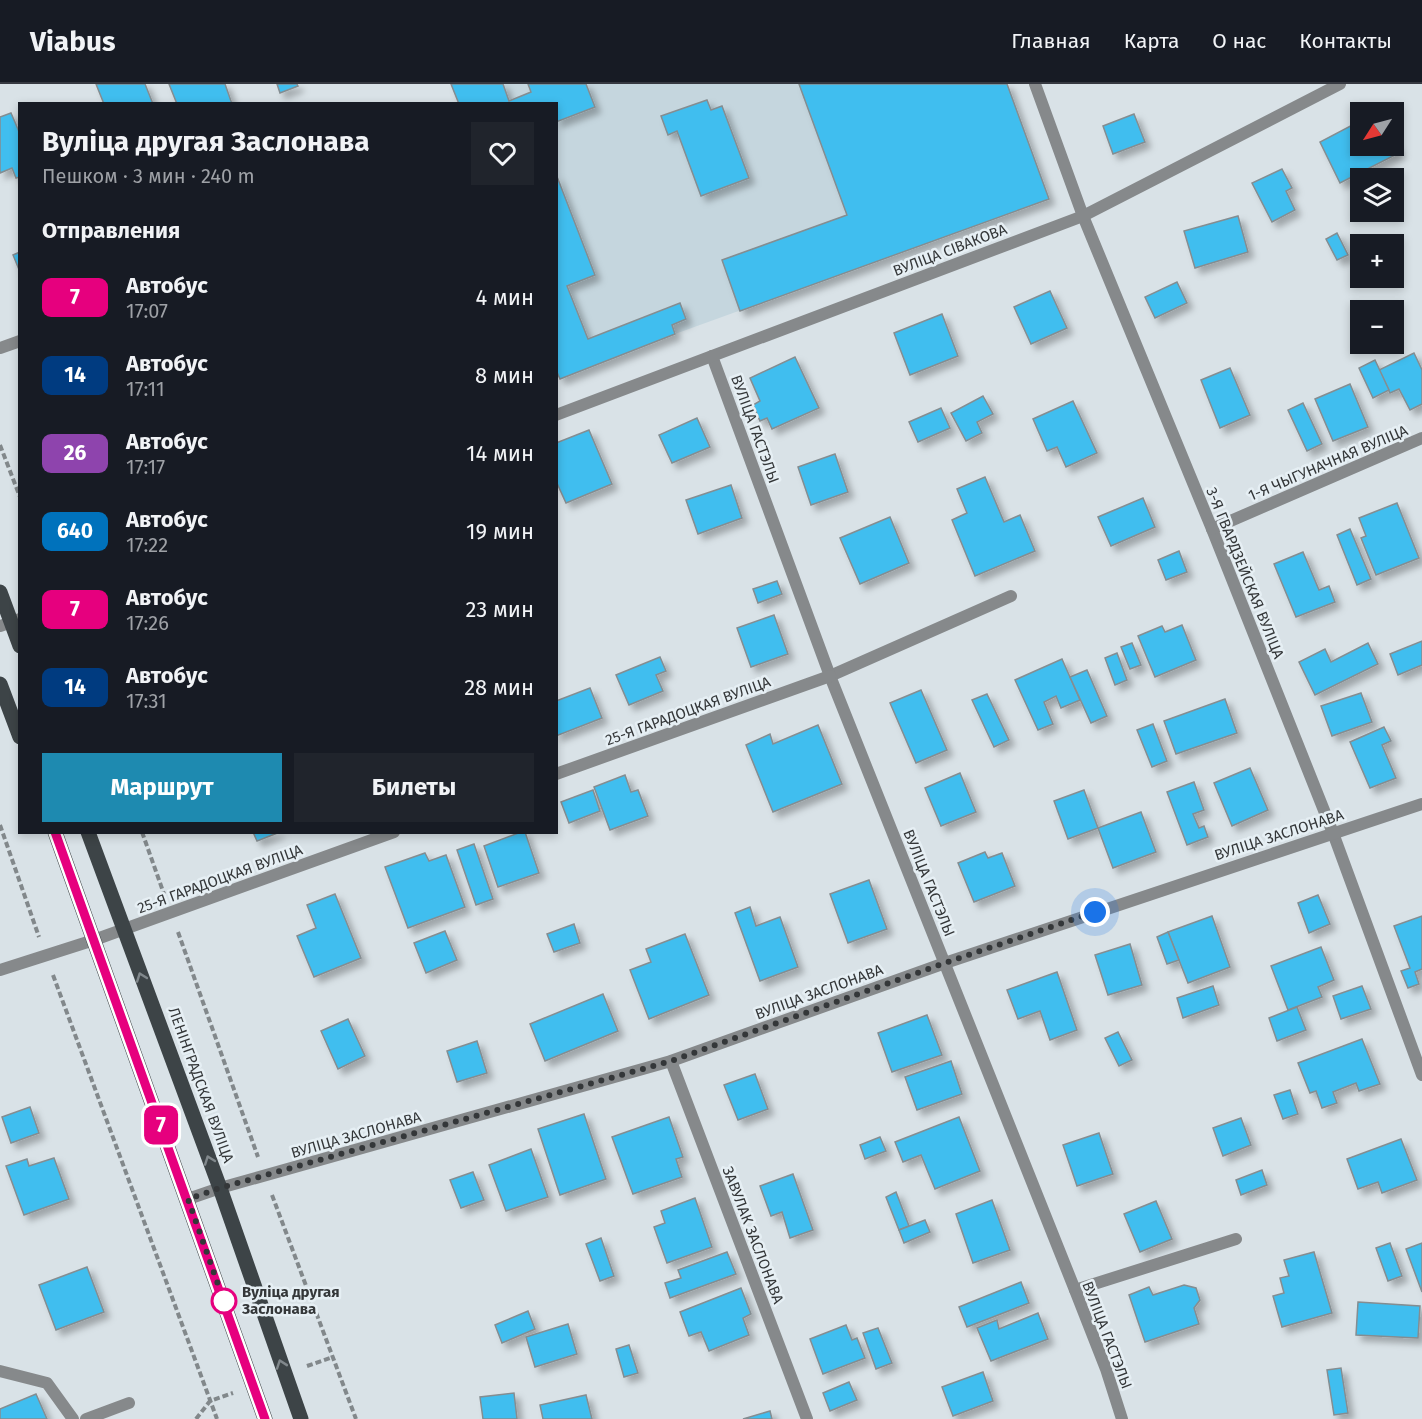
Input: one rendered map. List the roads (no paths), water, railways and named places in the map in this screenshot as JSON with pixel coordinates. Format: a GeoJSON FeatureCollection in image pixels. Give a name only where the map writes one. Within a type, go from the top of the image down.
{"type":"FeatureCollection","features":[{"type":"Feature","properties":{"kind":"main road"},"geometry":{"type":"LineString","coordinates":[[0,592],[18,641]]}},
{"type":"Feature","properties":{"kind":"main road"},"geometry":{"type":"LineString","coordinates":[[0,684],[18,732]]}},
{"type":"Feature","properties":{"kind":"main road"},"geometry":{"type":"LineString","coordinates":[[56,834],[266,1419]]}},
{"type":"Feature","properties":{"kind":"main road","name":"ЛЕНІНГРАДСКАЯ ВУЛІЦА"},"geometry":{"type":"LineString","coordinates":[[89,834],[220,1188],[301,1419]]}},
{"type":"Feature","properties":{"kind":"street","name":"3-Я ГВАРДЗЕЙСКАЯ ВУЛІЦА"},"geometry":{"type":"LineString","coordinates":[[1035,84],[1083,216],[1212,529],[1333,833],[1422,1076]]}},
{"type":"Feature","properties":{"kind":"street","name":"ВУЛІЦА СІВАКОВА"},"geometry":{"type":"LineString","coordinates":[[558,414],[1083,216],[1340,84]]}},
{"type":"Feature","properties":{"kind":"street"},"geometry":{"type":"LineString","coordinates":[[0,348],[18,342]]}},
{"type":"Feature","properties":{"kind":"street","name":"ВУЛІЦА ГАСТЭЛЫ"},"geometry":{"type":"LineString","coordinates":[[712,356],[830,676],[1075,1290],[1106,1369],[1122,1419]]}},
{"type":"Feature","properties":{"kind":"street","name":"1-Я ЧЫГУНАЧНАЯ ВУЛІЦА"},"geometry":{"type":"LineString","coordinates":[[1212,529],[1422,438]]}},
{"type":"Feature","properties":{"kind":"street","name":"25-Я ГАРАДОЦКАЯ ВУЛІЦА"},"geometry":{"type":"LineString","coordinates":[[558,773],[830,676],[1011,596]]}},
{"type":"Feature","properties":{"kind":"street","name":"ВУЛІЦА ЗАСЛОНАВА"},"geometry":{"type":"LineString","coordinates":[[188,1199],[671,1061],[945,963],[1422,804]]}},
{"type":"Feature","properties":{"kind":"street","name":"25-Я ГАРАДОЦКАЯ ВУЛІЦА"},"geometry":{"type":"LineString","coordinates":[[0,970],[94,940],[388,834]]}},
{"type":"Feature","properties":{"kind":"street","name":"ЗАВУЛАК ЗАСЛОНАВА"},"geometry":{"type":"LineString","coordinates":[[671,1061],[807,1419]]}},
{"type":"Feature","properties":{"kind":"street"},"geometry":{"type":"LineString","coordinates":[[1075,1290],[1236,1239]]}},
{"type":"Feature","properties":{"kind":"street"},"geometry":{"type":"LineString","coordinates":[[0,1371],[46,1383],[73,1419]]}},
{"type":"Feature","properties":{"kind":"street"},"geometry":{"type":"LineString","coordinates":[[86,1419],[129,1403]]}},
{"type":"Feature","properties":{"kind":"place","name":"Вуліца другая Заслонава"},"geometry":{"type":"Point","coordinates":[224,1301]}}]}
